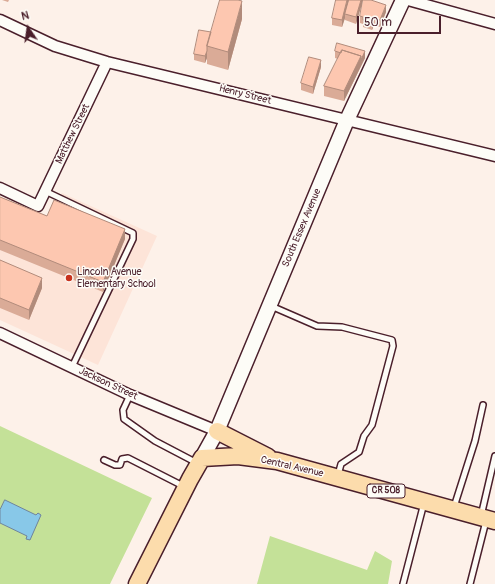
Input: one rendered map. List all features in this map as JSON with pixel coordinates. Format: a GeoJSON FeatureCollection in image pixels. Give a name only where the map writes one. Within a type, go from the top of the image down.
{"type":"FeatureCollection","features":[{"type":"Feature","properties":{"kind":"main road","name":"South Essex Avenue"},"geometry":{"type":"LineString","coordinates":[[200,460],[217,431],[347,120],[403,0]]}},
{"type":"Feature","properties":{"kind":"main road"},"geometry":{"type":"LineString","coordinates":[[217,431],[277,461]]}},
{"type":"Feature","properties":{"kind":"main road","name":"Central Avenue"},"geometry":{"type":"LineString","coordinates":[[200,460],[238,456],[277,461],[487,519]]}},
{"type":"Feature","properties":{"kind":"main road"},"geometry":{"type":"LineString","coordinates":[[137,584],[200,460]]}},
{"type":"Feature","properties":{"kind":"street"},"geometry":{"type":"LineString","coordinates":[[408,0],[495,24]]}},
{"type":"Feature","properties":{"kind":"street","name":"Henry Street"},"geometry":{"type":"LineString","coordinates":[[0,20],[55,46],[107,62],[495,156]]}},
{"type":"Feature","properties":{"kind":"street","name":"Matthew Street"},"geometry":{"type":"LineString","coordinates":[[0,188],[38,206],[107,62]]}},
{"type":"Feature","properties":{"kind":"street","name":"Jackson Street"},"geometry":{"type":"LineString","coordinates":[[0,334],[130,394],[217,431]]}},
{"type":"Feature","properties":{"kind":"lane"},"geometry":{"type":"LineString","coordinates":[[45,191],[133,233],[133,239],[72,367]]}},
{"type":"Feature","properties":{"kind":"lane"},"geometry":{"type":"LineString","coordinates":[[270,305],[317,326],[342,327],[392,340],[393,346],[372,425],[364,436],[359,452],[341,464],[336,478]]}},
{"type":"Feature","properties":{"kind":"lane"},"geometry":{"type":"LineString","coordinates":[[130,394],[123,410],[124,419],[155,441],[200,460]]}},
{"type":"Feature","properties":{"kind":"lane"},"geometry":{"type":"LineString","coordinates":[[453,510],[475,441],[483,405]]}},
{"type":"Feature","properties":{"kind":"lane"},"geometry":{"type":"LineString","coordinates":[[470,584],[487,519],[495,456]]}},
{"type":"Feature","properties":{"kind":"lane"},"geometry":{"type":"LineString","coordinates":[[104,460],[115,465],[120,464],[122,459],[128,458],[185,487]]}},
{"type":"Feature","properties":{"kind":"lane"},"geometry":{"type":"LineString","coordinates":[[403,584],[424,502]]}},
{"type":"Feature","properties":{"kind":"shaded area","name":"Lincoln Avenue Elementary School"},"geometry":{"type":"Polygon","coordinates":[[[62,193],[157,236],[98,365],[0,320],[0,205],[47,226],[62,193]]]}},
{"type":"Feature","properties":{"kind":"green space"},"geometry":{"type":"Polygon","coordinates":[[[0,426],[152,498],[110,584],[0,584],[0,426]]]}},
{"type":"Feature","properties":{"kind":"green space"},"geometry":{"type":"Polygon","coordinates":[[[270,536],[367,570],[375,551],[392,561],[388,584],[257,584],[270,536]]]}},
{"type":"Feature","properties":{"kind":"water"},"geometry":{"type":"Polygon","coordinates":[[[5,500],[36,515],[38,513],[41,515],[30,540],[26,539],[27,536],[0,523],[0,510],[5,500]]]}},
{"type":"Feature","properties":{"kind":"building"},"geometry":{"type":"Polygon","coordinates":[[[220,0],[242,1],[228,52],[207,46],[220,0]]]}},
{"type":"Feature","properties":{"kind":"building"},"geometry":{"type":"Polygon","coordinates":[[[336,0],[347,0],[342,20],[332,18],[336,0]]]}},
{"type":"Feature","properties":{"kind":"building"},"geometry":{"type":"Polygon","coordinates":[[[349,0],[361,0],[356,17],[345,14],[349,0]]]}},
{"type":"Feature","properties":{"kind":"building"},"geometry":{"type":"Polygon","coordinates":[[[363,0],[371,0],[386,5],[380,20],[374,19],[372,23],[363,20],[363,17],[360,16],[363,0]]]}},
{"type":"Feature","properties":{"kind":"building"},"geometry":{"type":"Polygon","coordinates":[[[199,30],[211,32],[205,56],[194,54],[199,30]]]}},
{"type":"Feature","properties":{"kind":"building"},"geometry":{"type":"Polygon","coordinates":[[[337,43],[365,51],[361,60],[361,56],[342,50],[341,53],[335,51],[337,43]]]}},
{"type":"Feature","properties":{"kind":"building"},"geometry":{"type":"Polygon","coordinates":[[[342,50],[361,56],[344,91],[324,86],[342,50]]]}},
{"type":"Feature","properties":{"kind":"building"},"geometry":{"type":"Polygon","coordinates":[[[309,57],[321,60],[313,87],[301,83],[309,57]]]}},
{"type":"Feature","properties":{"kind":"building"},"geometry":{"type":"Polygon","coordinates":[[[0,197],[47,216],[54,200],[125,229],[103,282],[0,240],[0,197]]]}},
{"type":"Feature","properties":{"kind":"building"},"geometry":{"type":"Polygon","coordinates":[[[0,260],[42,278],[29,310],[0,298],[0,260]]]}},
{"type":"Feature","properties":{"kind":"place","name":"Lincoln Avenue Elementary School"},"geometry":{"type":"Point","coordinates":[69,278]}}]}
